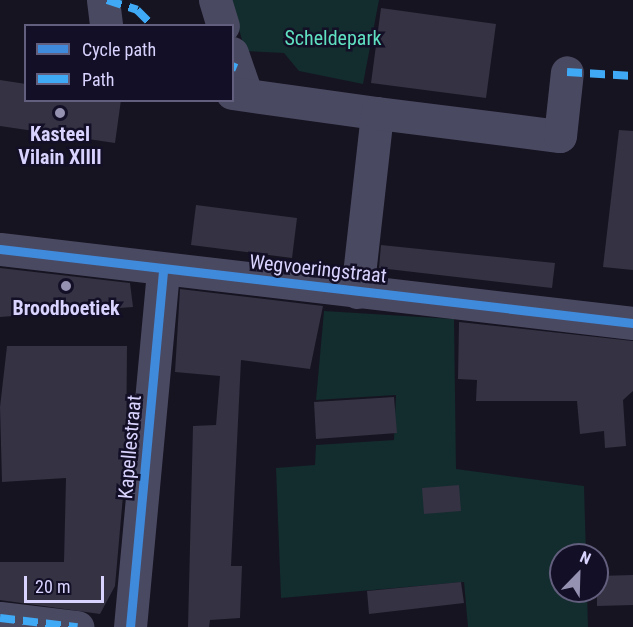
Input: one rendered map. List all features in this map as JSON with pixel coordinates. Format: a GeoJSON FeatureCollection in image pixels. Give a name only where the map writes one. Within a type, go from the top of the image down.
{"type":"FeatureCollection","features":[{"type":"Feature","properties":{"kind":"street"},"geometry":{"type":"LineString","coordinates":[[103,0],[106,24]]}},
{"type":"Feature","properties":{"kind":"street"},"geometry":{"type":"LineString","coordinates":[[215,0],[223,24]]}},
{"type":"Feature","properties":{"kind":"street"},"geometry":{"type":"LineString","coordinates":[[234,64],[239,93],[560,136],[567,72]]}},
{"type":"Feature","properties":{"kind":"street"},"geometry":{"type":"LineString","coordinates":[[357,292],[377,113]]}},
{"type":"Feature","properties":{"kind":"street","name":"Wegvoeringstraat"},"geometry":{"type":"LineString","coordinates":[[0,249],[163,270],[633,323]]}},
{"type":"Feature","properties":{"kind":"street","name":"Kapellestraat"},"geometry":{"type":"LineString","coordinates":[[130,627],[163,270]]}},
{"type":"Feature","properties":{"kind":"street"},"geometry":{"type":"LineString","coordinates":[[0,618],[77,627]]}},
{"type":"Feature","properties":{"kind":"green space","name":"Scheldepark"},"geometry":{"type":"Polygon","coordinates":[[[231,0],[379,0],[363,84],[299,71],[284,53],[245,51],[231,0]]]}},
{"type":"Feature","properties":{"kind":"green space"},"geometry":{"type":"Polygon","coordinates":[[[324,311],[454,319],[456,469],[584,486],[586,543],[549,543],[549,603],[587,603],[588,627],[468,627],[464,582],[281,598],[276,468],[315,465],[316,445],[394,440],[396,395],[316,400],[324,311]]]}},
{"type":"Feature","properties":{"kind":"building"},"geometry":{"type":"Polygon","coordinates":[[[381,8],[496,24],[486,98],[371,83],[381,8]]]}},
{"type":"Feature","properties":{"kind":"building","name":"Kasteel Vilain XIIII"},"geometry":{"type":"Polygon","coordinates":[[[0,80],[24,84],[24,102],[121,102],[115,143],[0,126],[0,80]]]}},
{"type":"Feature","properties":{"kind":"building"},"geometry":{"type":"Polygon","coordinates":[[[619,130],[633,131],[633,270],[603,267],[619,130]]]}},
{"type":"Feature","properties":{"kind":"building"},"geometry":{"type":"Polygon","coordinates":[[[196,205],[297,218],[292,258],[191,245],[196,205]]]}},
{"type":"Feature","properties":{"kind":"building"},"geometry":{"type":"Polygon","coordinates":[[[381,245],[555,263],[552,288],[379,268],[381,245]]]}},
{"type":"Feature","properties":{"kind":"building"},"geometry":{"type":"Polygon","coordinates":[[[0,268],[130,283],[133,307],[0,317],[0,268]]]}},
{"type":"Feature","properties":{"kind":"building"},"geometry":{"type":"Polygon","coordinates":[[[180,289],[323,306],[310,369],[241,360],[231,566],[242,566],[240,618],[210,620],[209,627],[188,627],[193,426],[216,425],[220,376],[175,372],[180,289]]]}},
{"type":"Feature","properties":{"kind":"building"},"geometry":{"type":"Polygon","coordinates":[[[459,322],[633,341],[633,391],[623,400],[626,446],[605,448],[604,431],[580,434],[577,401],[476,401],[477,380],[458,379],[459,322]]]}},
{"type":"Feature","properties":{"kind":"building"},"geometry":{"type":"Polygon","coordinates":[[[7,346],[127,346],[126,462],[115,586],[100,614],[0,600],[0,562],[64,562],[66,478],[2,482],[0,407],[7,346]]]}},
{"type":"Feature","properties":{"kind":"building"},"geometry":{"type":"Polygon","coordinates":[[[394,397],[397,433],[316,439],[314,402],[394,397]]]}},
{"type":"Feature","properties":{"kind":"building"},"geometry":{"type":"Polygon","coordinates":[[[459,485],[461,511],[424,514],[422,488],[459,485]]]}},
{"type":"Feature","properties":{"kind":"building"},"geometry":{"type":"Polygon","coordinates":[[[633,575],[633,605],[597,606],[597,603],[609,603],[609,576],[633,575]]]}},
{"type":"Feature","properties":{"kind":"building"},"geometry":{"type":"Polygon","coordinates":[[[461,582],[464,603],[369,614],[367,591],[461,582]]]}},
{"type":"Feature","properties":{"kind":"marked path"},"geometry":{"type":"LineString","coordinates":[[107,0],[137,10],[151,24]]}},
{"type":"Feature","properties":{"kind":"marked path"},"geometry":{"type":"LineString","coordinates":[[567,72],[633,76]]}},
{"type":"Feature","properties":{"kind":"marked path"},"geometry":{"type":"LineString","coordinates":[[0,618],[77,627]]}},
{"type":"Feature","properties":{"kind":"cycle path"},"geometry":{"type":"LineString","coordinates":[[0,249],[633,323]]}},
{"type":"Feature","properties":{"kind":"cycle path"},"geometry":{"type":"LineString","coordinates":[[130,627],[163,270]]}},
{"type":"Feature","properties":{"kind":"place","name":"Kasteel Vilain XIIII"},"geometry":{"type":"Point","coordinates":[60,113]}},
{"type":"Feature","properties":{"kind":"place","name":"Broodboetiek"},"geometry":{"type":"Point","coordinates":[66,286]}}]}
